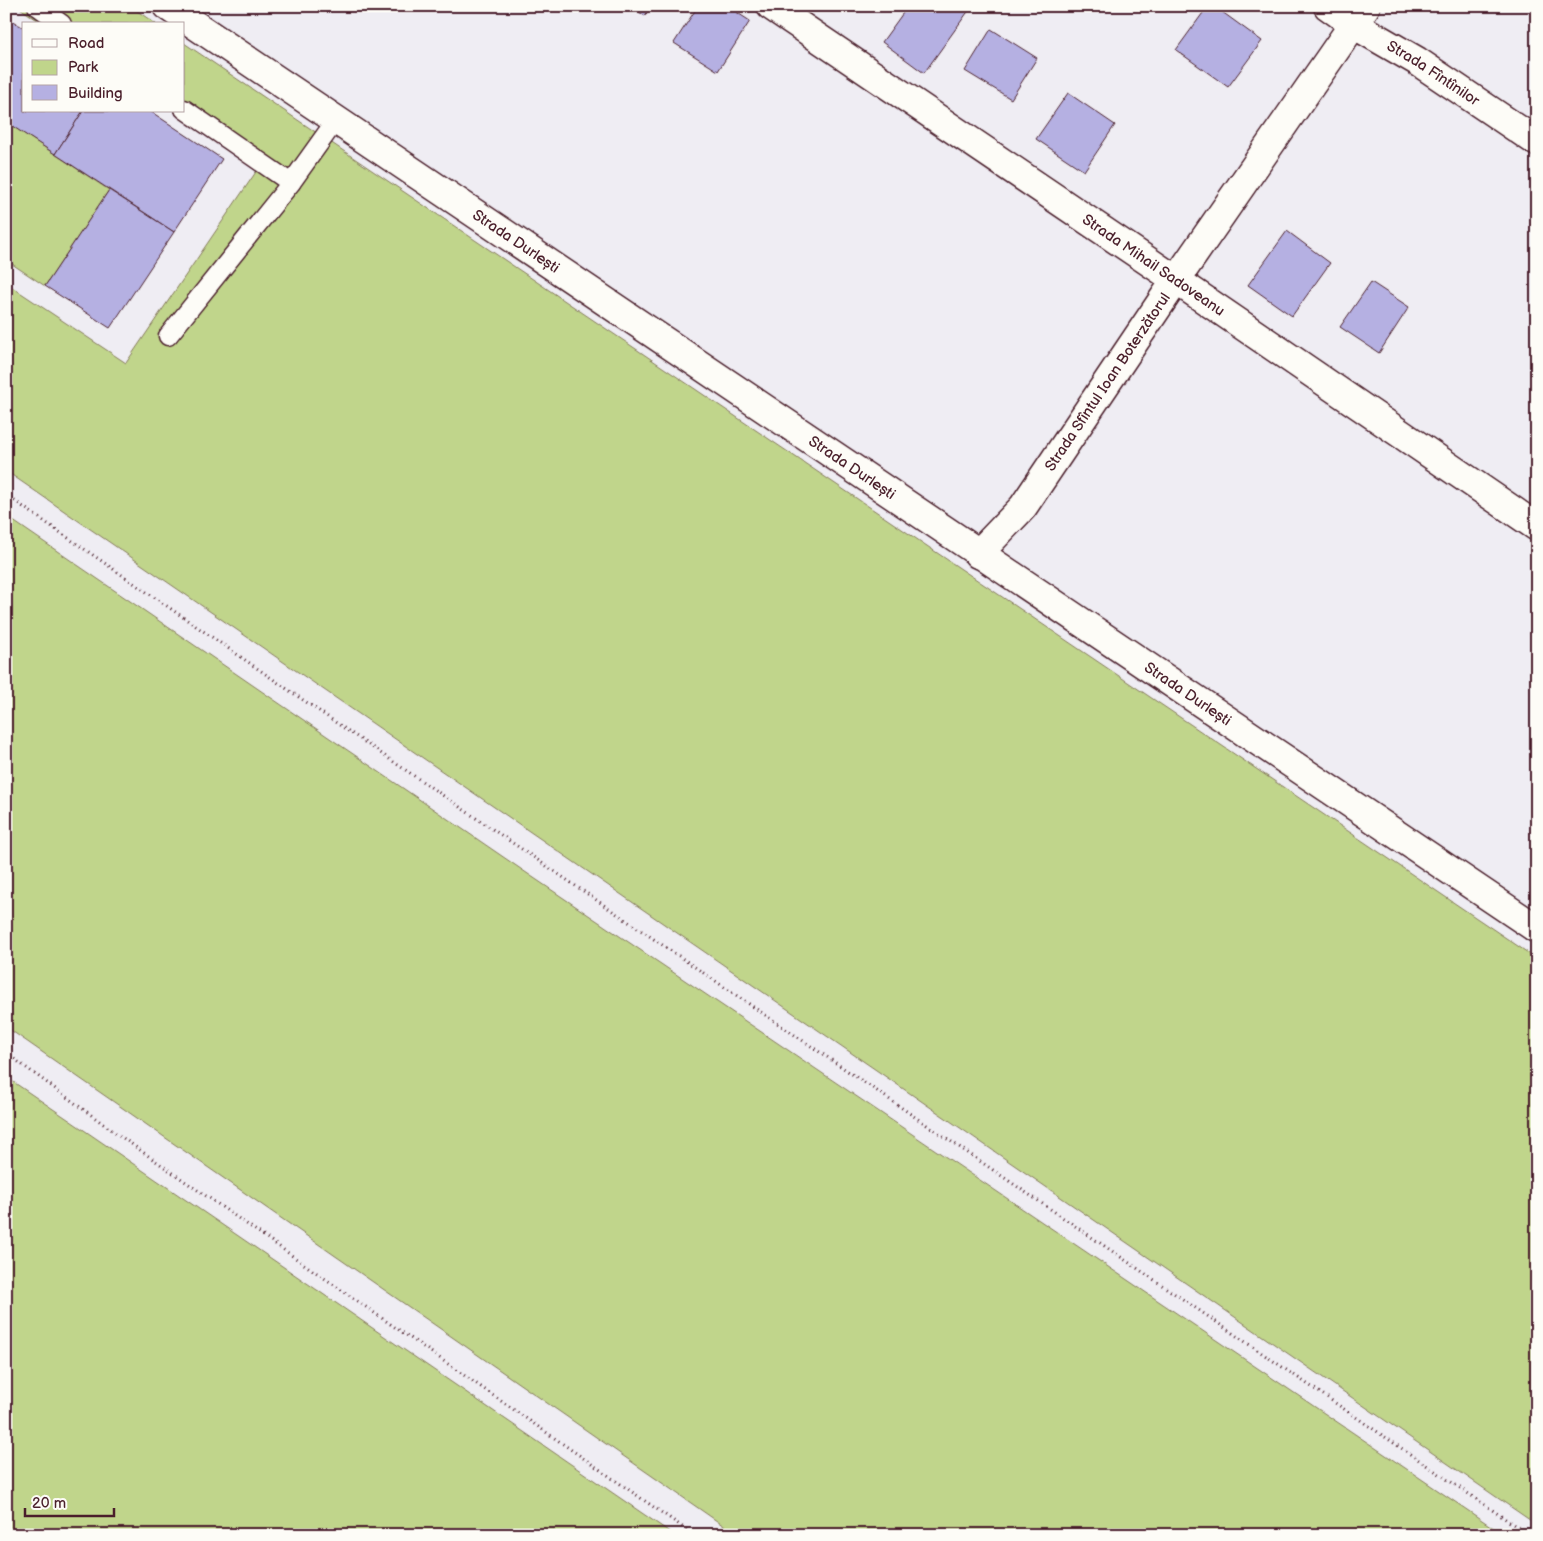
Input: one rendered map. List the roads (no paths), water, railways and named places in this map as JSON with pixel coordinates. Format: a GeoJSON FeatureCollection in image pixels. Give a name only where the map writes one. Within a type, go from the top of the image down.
{"type":"FeatureCollection","features":[{"type":"Feature","properties":{"kind":"street","name":"Strada Durlești"},"geometry":{"type":"LineString","coordinates":[[167,6],[1537,929]]}},
{"type":"Feature","properties":{"kind":"street","name":"Strada Mihail Sadoveanu"},"geometry":{"type":"LineString","coordinates":[[771,6],[1537,526]]}},
{"type":"Feature","properties":{"kind":"street","name":"Strada Fîntînilor"},"geometry":{"type":"LineString","coordinates":[[1328,6],[1360,15],[1417,61],[1537,142]]}},
{"type":"Feature","properties":{"kind":"street","name":"Strada Sfîntul Ioan Boterzătorul"},"geometry":{"type":"LineString","coordinates":[[978,554],[1023,507],[1176,280],[1360,15]]}},
{"type":"Feature","properties":{"kind":"lane"},"geometry":{"type":"LineString","coordinates":[[37,6],[59,22]]}},
{"type":"Feature","properties":{"kind":"lane"},"geometry":{"type":"LineString","coordinates":[[185,109],[291,183]]}},
{"type":"Feature","properties":{"kind":"lane"},"geometry":{"type":"LineString","coordinates":[[168,336],[291,183],[336,120]]}}]}
